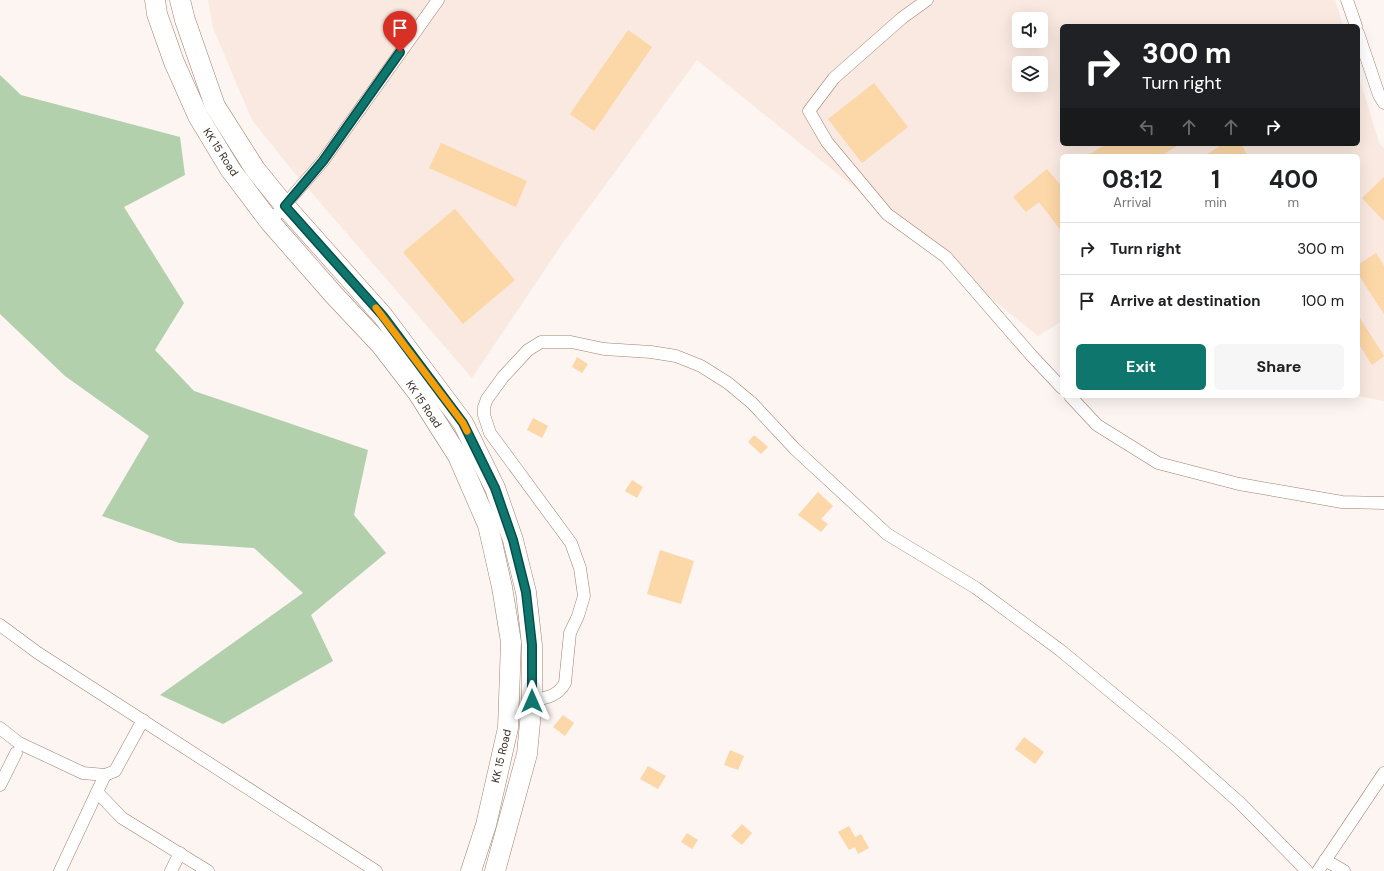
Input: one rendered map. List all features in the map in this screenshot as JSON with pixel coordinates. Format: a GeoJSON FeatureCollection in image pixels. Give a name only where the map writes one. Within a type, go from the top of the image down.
{"type":"FeatureCollection","features":[{"type":"Feature","properties":{"kind":"highway","name":"KK 15 Road"},"geometry":{"type":"LineString","coordinates":[[155,0],[158,14],[174,62],[198,116],[230,169],[270,222],[334,295],[381,344],[418,393],[458,456],[488,525],[502,587],[511,642],[508,728],[486,825],[470,871]]}},
{"type":"Feature","properties":{"kind":"highway","name":"KK 15 Road"},"geometry":{"type":"LineString","coordinates":[[180,0],[185,20],[215,106],[255,169],[285,206],[383,316],[463,423],[495,488],[513,540],[524,585],[532,645],[532,701],[527,754],[495,871]]}},
{"type":"Feature","properties":{"kind":"street"},"geometry":{"type":"LineString","coordinates":[[270,222],[323,161],[438,0]]}},
{"type":"Feature","properties":{"kind":"street"},"geometry":{"type":"LineString","coordinates":[[927,0],[902,18],[834,78],[809,111],[827,142],[887,214],[946,257],[1030,355],[1060,386]]}},
{"type":"Feature","properties":{"kind":"street"},"geometry":{"type":"LineString","coordinates":[[1347,0],[1355,24]]}},
{"type":"Feature","properties":{"kind":"street"},"geometry":{"type":"LineString","coordinates":[[1360,39],[1379,95],[1384,103]]}},
{"type":"Feature","properties":{"kind":"street"},"geometry":{"type":"LineString","coordinates":[[532,701],[556,694],[562,689],[565,682],[570,633],[578,616],[584,596],[580,568],[571,543],[490,433],[484,416],[484,408],[487,399],[503,377],[528,350],[541,342],[571,342],[604,348],[676,356],[701,366],[728,383],[752,403],[795,449],[887,534],[976,588],[1060,650],[1175,745],[1240,803],[1307,871]]}},
{"type":"Feature","properties":{"kind":"street"},"geometry":{"type":"LineString","coordinates":[[1072,398],[1097,424],[1158,463],[1239,484],[1342,502],[1384,503]]}},
{"type":"Feature","properties":{"kind":"street"},"geometry":{"type":"LineString","coordinates":[[0,625],[38,653],[259,797],[376,871]]}},
{"type":"Feature","properties":{"kind":"street"},"geometry":{"type":"LineString","coordinates":[[0,728],[19,743],[83,773],[105,775],[114,771],[143,720]]}},
{"type":"Feature","properties":{"kind":"street"},"geometry":{"type":"LineString","coordinates":[[0,785],[16,753]]}},
{"type":"Feature","properties":{"kind":"street"},"geometry":{"type":"LineString","coordinates":[[1318,871],[1384,773]]}},
{"type":"Feature","properties":{"kind":"street"},"geometry":{"type":"LineString","coordinates":[[60,871],[105,775]]}},
{"type":"Feature","properties":{"kind":"street"},"geometry":{"type":"LineString","coordinates":[[97,792],[122,818],[208,871]]}},
{"type":"Feature","properties":{"kind":"street"},"geometry":{"type":"LineString","coordinates":[[171,871],[180,853]]}},
{"type":"Feature","properties":{"kind":"street"},"geometry":{"type":"LineString","coordinates":[[1325,860],[1344,871]]}},
{"type":"Feature","properties":{"kind":"shaded area"},"geometry":{"type":"Polygon","coordinates":[[[208,0],[1335,0],[1342,24],[1060,24],[1060,146],[1360,146],[1360,80],[1380,145],[1384,148],[1384,401],[1360,396],[1360,154],[1060,154],[1060,322],[1038,336],[697,60],[562,244],[472,378],[292,170],[252,120],[213,28],[208,0]]]}},
{"type":"Feature","properties":{"kind":"green space"},"geometry":{"type":"Polygon","coordinates":[[[0,75],[21,95],[180,137],[185,175],[124,207],[184,303],[155,350],[194,391],[368,450],[354,515],[386,553],[311,615],[333,661],[223,724],[160,695],[303,593],[254,548],[179,543],[102,516],[149,436],[65,376],[0,314],[0,75]]]}},
{"type":"Feature","properties":{"kind":"building"},"geometry":{"type":"Polygon","coordinates":[[[628,30],[652,47],[594,131],[570,114],[628,30]]]}},
{"type":"Feature","properties":{"kind":"building"},"geometry":{"type":"Polygon","coordinates":[[[874,83],[908,127],[862,163],[828,119],[874,83]]]}},
{"type":"Feature","properties":{"kind":"building"},"geometry":{"type":"Polygon","coordinates":[[[441,143],[527,181],[516,207],[429,168],[441,143]]]}},
{"type":"Feature","properties":{"kind":"building"},"geometry":{"type":"Polygon","coordinates":[[[1103,146],[1177,146],[1164,154],[1090,154],[1103,146]]]}},
{"type":"Feature","properties":{"kind":"building"},"geometry":{"type":"Polygon","coordinates":[[[1220,146],[1242,146],[1247,154],[1207,154],[1220,146]]]}},
{"type":"Feature","properties":{"kind":"building"},"geometry":{"type":"Polygon","coordinates":[[[1047,169],[1060,185],[1060,229],[1039,202],[1026,212],[1013,197],[1047,169]]]}},
{"type":"Feature","properties":{"kind":"building"},"geometry":{"type":"Polygon","coordinates":[[[1384,177],[1384,221],[1362,198],[1384,177]]]}},
{"type":"Feature","properties":{"kind":"building"},"geometry":{"type":"Polygon","coordinates":[[[455,209],[515,280],[463,324],[403,252],[455,209]]]}},
{"type":"Feature","properties":{"kind":"building"},"geometry":{"type":"Polygon","coordinates":[[[1376,253],[1384,266],[1384,314],[1360,277],[1360,264],[1376,253]]]}},
{"type":"Feature","properties":{"kind":"building"},"geometry":{"type":"Polygon","coordinates":[[[1360,318],[1384,356],[1372,365],[1360,346],[1360,318]]]}},
{"type":"Feature","properties":{"kind":"building"},"geometry":{"type":"Polygon","coordinates":[[[577,357],[588,364],[582,373],[572,367],[577,357]]]}},
{"type":"Feature","properties":{"kind":"building"},"geometry":{"type":"Polygon","coordinates":[[[533,418],[548,426],[542,438],[527,430],[533,418]]]}},
{"type":"Feature","properties":{"kind":"building"},"geometry":{"type":"Polygon","coordinates":[[[754,435],[768,447],[761,454],[748,442],[754,435]]]}},
{"type":"Feature","properties":{"kind":"building"},"geometry":{"type":"Polygon","coordinates":[[[632,480],[643,487],[637,498],[625,491],[632,480]]]}},
{"type":"Feature","properties":{"kind":"building"},"geometry":{"type":"Polygon","coordinates":[[[818,492],[833,506],[821,519],[828,524],[821,532],[798,515],[818,492]]]}},
{"type":"Feature","properties":{"kind":"building"},"geometry":{"type":"Polygon","coordinates":[[[660,550],[694,561],[681,604],[647,594],[660,550]]]}},
{"type":"Feature","properties":{"kind":"building"},"geometry":{"type":"Polygon","coordinates":[[[563,715],[574,723],[565,736],[553,727],[563,715]]]}},
{"type":"Feature","properties":{"kind":"building"},"geometry":{"type":"Polygon","coordinates":[[[1024,737],[1044,752],[1035,764],[1015,749],[1024,737]]]}},
{"type":"Feature","properties":{"kind":"building"},"geometry":{"type":"Polygon","coordinates":[[[730,750],[744,756],[738,770],[724,765],[730,750]]]}},
{"type":"Feature","properties":{"kind":"building"},"geometry":{"type":"Polygon","coordinates":[[[648,766],[666,776],[658,789],[640,779],[648,766]]]}},
{"type":"Feature","properties":{"kind":"building"},"geometry":{"type":"Polygon","coordinates":[[[742,824],[752,833],[742,845],[731,836],[742,824]]]}},
{"type":"Feature","properties":{"kind":"building"},"geometry":{"type":"Polygon","coordinates":[[[849,826],[855,837],[861,834],[869,848],[858,854],[855,847],[849,850],[838,832],[849,826]]]}},
{"type":"Feature","properties":{"kind":"building"},"geometry":{"type":"Polygon","coordinates":[[[687,833],[698,840],[692,849],[681,842],[687,833]]]}},
{"type":"Feature","properties":{"kind":"slow traffic"},"geometry":{"type":"LineString","coordinates":[[376,308],[463,423],[467,431]]}},
{"type":"Feature","properties":{"kind":"route"},"geometry":{"type":"LineString","coordinates":[[400,52],[323,161],[285,206],[383,316],[463,423],[495,488],[513,540],[526,592],[532,645],[532,701]]}}]}
